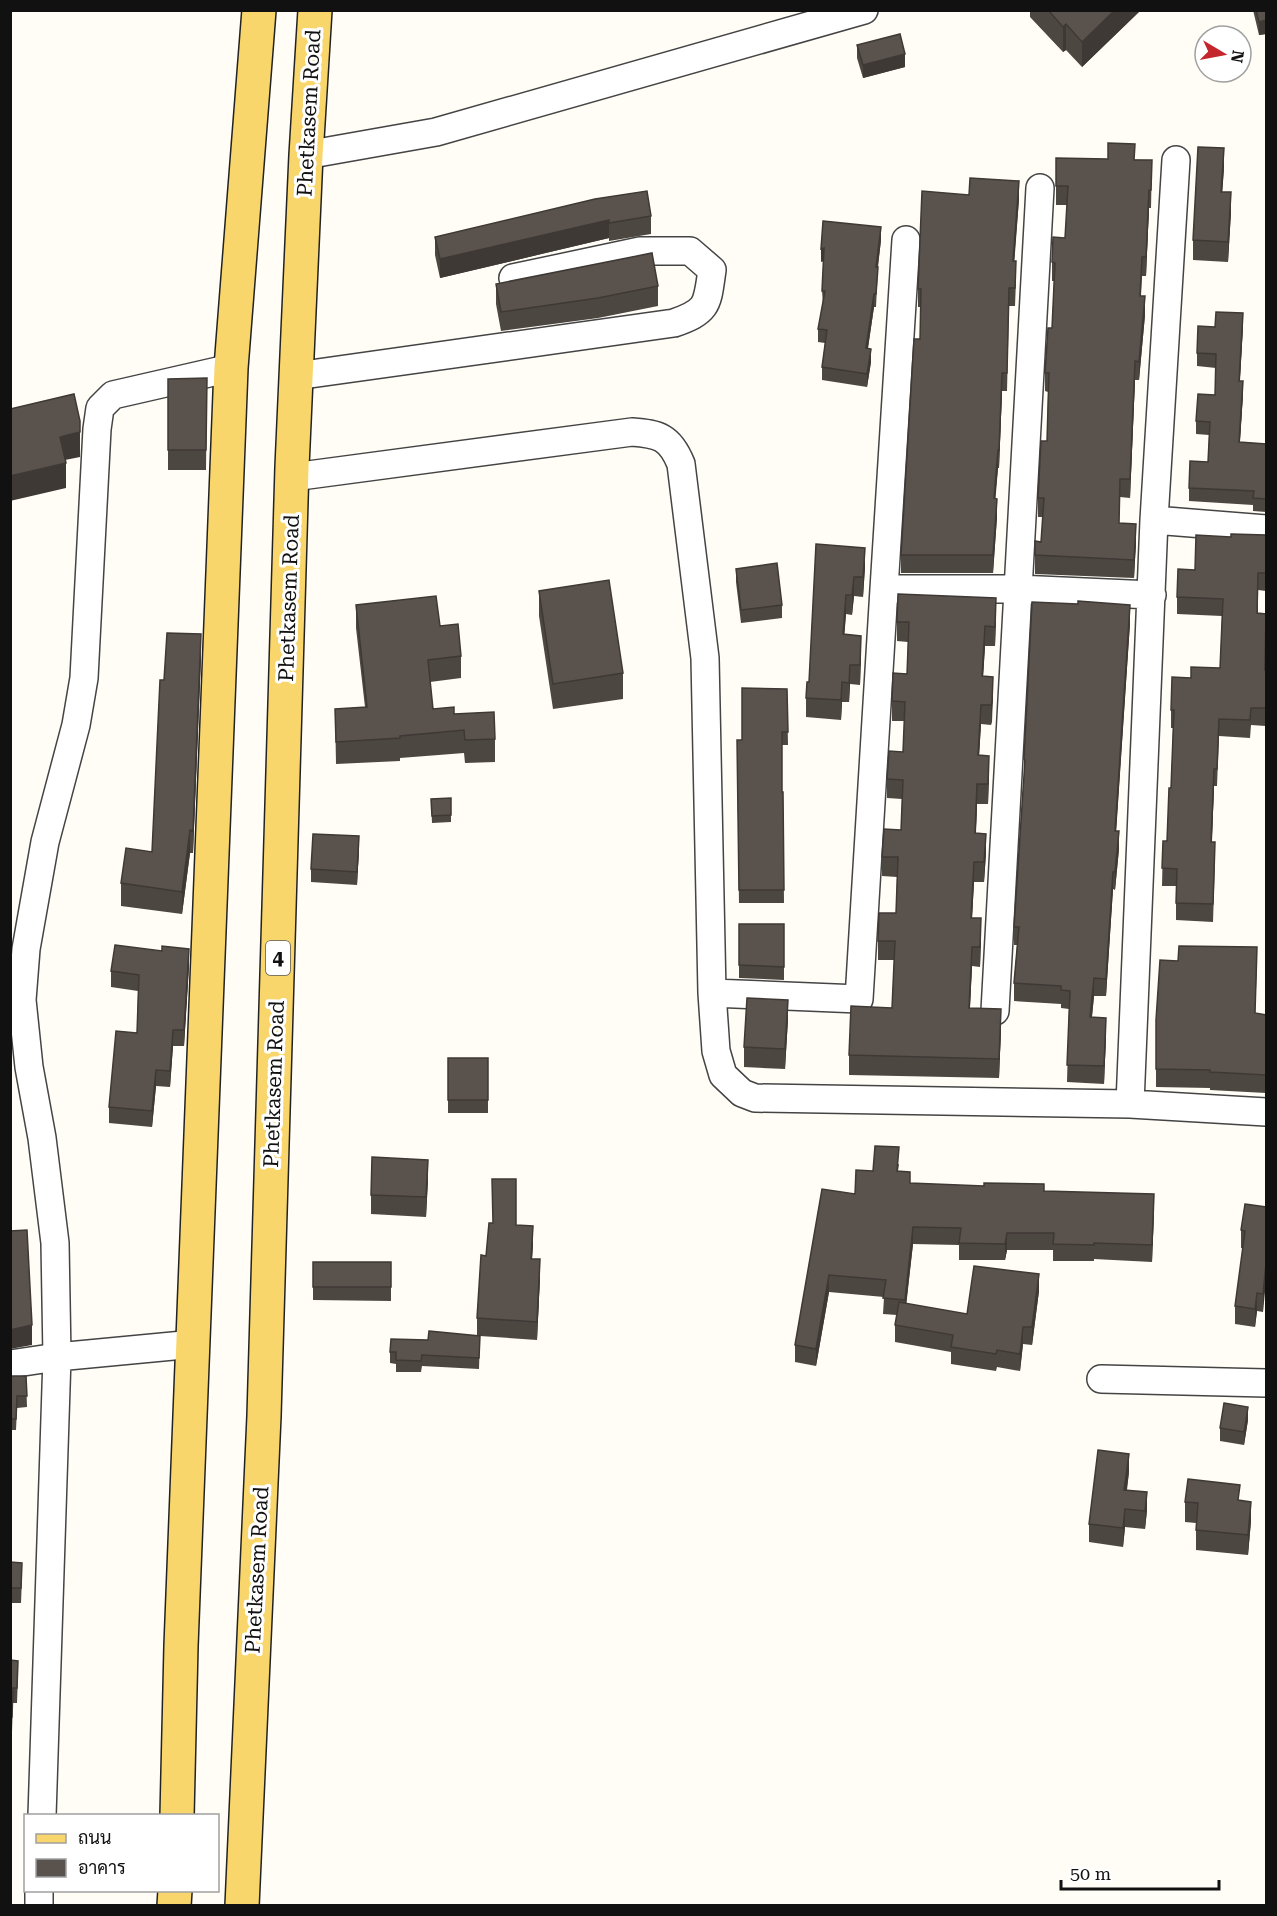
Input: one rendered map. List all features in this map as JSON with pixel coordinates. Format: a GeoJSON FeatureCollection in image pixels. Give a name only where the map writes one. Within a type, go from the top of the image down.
{"type":"FeatureCollection","features":[{"type":"Feature","properties":{"kind":"main road"},"geometry":{"type":"LineString","coordinates":[[177,1814],[181,1646],[231,368],[259,10]]}},
{"type":"Feature","properties":{"kind":"main road","name":"Phetkasem Road"},"geometry":{"type":"LineString","coordinates":[[242,1905],[264,1404],[296,376],[315,10]]}},
{"type":"Feature","properties":{"kind":"street"},"geometry":{"type":"LineString","coordinates":[[306,155],[436,132],[864,10]]}},
{"type":"Feature","properties":{"kind":"street"},"geometry":{"type":"LineString","coordinates":[[1130,1104],[1154,520],[1176,160]]}},
{"type":"Feature","properties":{"kind":"street"},"geometry":{"type":"LineString","coordinates":[[995,1011],[1040,188]]}},
{"type":"Feature","properties":{"kind":"street"},"geometry":{"type":"LineString","coordinates":[[712,993],[859,999],[906,240]]}},
{"type":"Feature","properties":{"kind":"street"},"geometry":{"type":"LineString","coordinates":[[296,376],[674,323],[696,316],[708,299],[711,270],[690,251],[640,251],[513,278]]}},
{"type":"Feature","properties":{"kind":"street"},"geometry":{"type":"LineString","coordinates":[[42,1814],[57,1357],[55,1243],[42,1138],[29,1067],[22,1000],[26,949],[45,842],[76,725],[84,678],[100,408],[113,395],[231,368]]}},
{"type":"Feature","properties":{"kind":"street"},"geometry":{"type":"LineString","coordinates":[[293,477],[632,432],[650,433],[664,438],[675,450],[681,464],[705,658],[712,993],[716,1051],[723,1075],[742,1093],[755,1098],[1130,1104],[1266,1112]]}},
{"type":"Feature","properties":{"kind":"street"},"geometry":{"type":"LineString","coordinates":[[1154,520],[1266,529]]}},
{"type":"Feature","properties":{"kind":"street"},"geometry":{"type":"LineString","coordinates":[[884,589],[1017,589],[1152,595]]}},
{"type":"Feature","properties":{"kind":"street"},"geometry":{"type":"LineString","coordinates":[[10,1364],[57,1357],[194,1344]]}},
{"type":"Feature","properties":{"kind":"street"},"geometry":{"type":"LineString","coordinates":[[1101,1379],[1266,1383]]}},
{"type":"Feature","properties":{"kind":"building"},"geometry":{"type":"Polygon","coordinates":[[[1048,10],[1115,10],[1082,42],[1066,24],[1063,27],[1048,10]]]}},
{"type":"Feature","properties":{"kind":"building"},"geometry":{"type":"Polygon","coordinates":[[[1256,10],[1266,10],[1266,20],[1259,22],[1256,10]]]}},
{"type":"Feature","properties":{"kind":"building"},"geometry":{"type":"Polygon","coordinates":[[[900,34],[905,54],[863,65],[857,45],[900,34]]]}},
{"type":"Feature","properties":{"kind":"building"},"geometry":{"type":"Polygon","coordinates":[[[1108,143],[1135,144],[1134,160],[1152,160],[1146,257],[1142,257],[1140,296],[1145,296],[1139,362],[1135,361],[1130,479],[1120,479],[1119,523],[1136,524],[1134,560],[1035,555],[1035,541],[1041,542],[1044,498],[1038,498],[1041,441],[1047,441],[1049,373],[1045,373],[1048,328],[1052,328],[1055,263],[1052,262],[1053,237],[1065,238],[1068,186],[1056,186],[1056,158],[1108,159],[1108,143]]]}},
{"type":"Feature","properties":{"kind":"building"},"geometry":{"type":"Polygon","coordinates":[[[1198,147],[1224,148],[1221,192],[1231,192],[1228,242],[1193,240],[1198,147]]]}},
{"type":"Feature","properties":{"kind":"building"},"geometry":{"type":"Polygon","coordinates":[[[970,178],[1019,181],[1013,261],[1016,261],[1015,288],[1009,288],[1007,373],[1002,373],[999,450],[994,498],[997,499],[993,555],[901,555],[914,339],[920,339],[921,289],[918,289],[922,191],[969,195],[970,178]]]}},
{"type":"Feature","properties":{"kind":"building"},"geometry":{"type":"Polygon","coordinates":[[[647,191],[651,216],[609,223],[609,220],[440,259],[435,237],[595,199],[647,191]]]}},
{"type":"Feature","properties":{"kind":"building"},"geometry":{"type":"Polygon","coordinates":[[[823,221],[881,227],[876,267],[878,267],[876,294],[874,294],[866,348],[871,349],[867,374],[822,367],[827,330],[818,329],[825,291],[822,291],[823,221]]]}},
{"type":"Feature","properties":{"kind":"building"},"geometry":{"type":"Polygon","coordinates":[[[652,253],[658,286],[598,298],[501,312],[496,284],[652,253]]]}},
{"type":"Feature","properties":{"kind":"building"},"geometry":{"type":"Polygon","coordinates":[[[1216,312],[1243,313],[1239,381],[1243,381],[1239,442],[1266,444],[1266,499],[1253,498],[1254,491],[1189,488],[1190,461],[1208,462],[1210,422],[1196,421],[1198,394],[1215,395],[1216,354],[1197,353],[1198,326],[1215,327],[1216,312]]]}},
{"type":"Feature","properties":{"kind":"building"},"geometry":{"type":"Polygon","coordinates":[[[207,378],[206,450],[168,450],[168,379],[207,378]]]}},
{"type":"Feature","properties":{"kind":"building"},"geometry":{"type":"Polygon","coordinates":[[[74,394],[80,432],[60,437],[66,463],[10,476],[10,409],[74,394]]]}},
{"type":"Feature","properties":{"kind":"building"},"geometry":{"type":"Polygon","coordinates":[[[1231,534],[1266,535],[1266,573],[1258,573],[1257,613],[1266,614],[1266,708],[1251,708],[1250,720],[1219,719],[1211,842],[1215,842],[1213,904],[1176,903],[1177,869],[1162,868],[1163,841],[1167,841],[1169,788],[1171,788],[1174,710],[1171,710],[1172,677],[1191,678],[1191,667],[1220,668],[1223,599],[1177,597],[1178,569],[1195,570],[1196,535],[1231,537],[1231,534]]]}},
{"type":"Feature","properties":{"kind":"building"},"geometry":{"type":"Polygon","coordinates":[[[816,544],[865,548],[863,577],[854,577],[852,595],[846,595],[843,634],[861,636],[860,665],[850,665],[849,683],[842,682],[841,700],[806,698],[807,682],[809,682],[816,544]]]}},
{"type":"Feature","properties":{"kind":"building"},"geometry":{"type":"Polygon","coordinates":[[[777,563],[782,605],[741,610],[736,569],[777,563]]]}},
{"type":"Feature","properties":{"kind":"building"},"geometry":{"type":"Polygon","coordinates":[[[609,580],[623,673],[553,684],[539,591],[609,580]]]}},
{"type":"Feature","properties":{"kind":"building"},"geometry":{"type":"Polygon","coordinates":[[[898,594],[996,598],[995,627],[985,626],[982,676],[993,677],[992,702],[991,705],[981,705],[978,755],[989,756],[988,784],[977,784],[975,833],[986,834],[984,862],[974,862],[971,918],[981,918],[980,947],[972,947],[969,1008],[1001,1009],[999,1059],[849,1055],[851,1006],[892,1008],[895,941],[878,941],[879,913],[896,913],[898,857],[882,857],[884,829],[901,830],[903,780],[887,779],[889,751],[903,752],[905,702],[892,701],[893,673],[907,674],[909,622],[897,622],[898,594]]]}},
{"type":"Feature","properties":{"kind":"building"},"geometry":{"type":"Polygon","coordinates":[[[436,596],[440,626],[458,624],[461,656],[428,660],[433,709],[454,707],[454,714],[494,712],[495,739],[465,740],[464,730],[400,736],[400,738],[336,742],[335,709],[367,707],[356,605],[436,596]]]}},
{"type":"Feature","properties":{"kind":"building"},"geometry":{"type":"Polygon","coordinates":[[[1078,601],[1130,605],[1115,831],[1119,831],[1115,872],[1113,872],[1106,979],[1094,978],[1090,1017],[1106,1018],[1104,1066],[1067,1065],[1070,991],[1061,990],[1061,986],[1014,983],[1019,927],[1014,927],[1032,602],[1078,604],[1078,601]]]}},
{"type":"Feature","properties":{"kind":"building"},"geometry":{"type":"Polygon","coordinates":[[[167,633],[201,634],[193,831],[190,830],[182,892],[121,883],[126,848],[152,852],[160,680],[164,680],[167,633]]]}},
{"type":"Feature","properties":{"kind":"building"},"geometry":{"type":"Polygon","coordinates":[[[742,688],[787,689],[788,732],[782,732],[784,890],[739,890],[737,740],[742,740],[742,688]]]}},
{"type":"Feature","properties":{"kind":"building"},"geometry":{"type":"Polygon","coordinates":[[[451,798],[451,815],[432,816],[431,799],[451,798]]]}},
{"type":"Feature","properties":{"kind":"building"},"geometry":{"type":"Polygon","coordinates":[[[313,834],[359,836],[357,872],[311,869],[313,834]]]}},
{"type":"Feature","properties":{"kind":"building"},"geometry":{"type":"Polygon","coordinates":[[[739,924],[784,924],[784,967],[739,965],[739,924]]]}},
{"type":"Feature","properties":{"kind":"building"},"geometry":{"type":"Polygon","coordinates":[[[115,945],[162,951],[162,946],[189,949],[184,1030],[173,1030],[170,1071],[156,1070],[152,1111],[109,1107],[116,1031],[137,1033],[139,975],[111,971],[115,945]]]}},
{"type":"Feature","properties":{"kind":"building"},"geometry":{"type":"Polygon","coordinates":[[[1179,946],[1257,947],[1255,1013],[1266,1015],[1266,1075],[1210,1072],[1210,1070],[1156,1069],[1160,960],[1178,961],[1179,946]]]}},
{"type":"Feature","properties":{"kind":"building"},"geometry":{"type":"Polygon","coordinates":[[[747,998],[788,1000],[785,1049],[744,1047],[747,998]]]}},
{"type":"Feature","properties":{"kind":"building"},"geometry":{"type":"Polygon","coordinates":[[[448,1058],[488,1058],[488,1100],[448,1100],[448,1058]]]}},
{"type":"Feature","properties":{"kind":"building"},"geometry":{"type":"Polygon","coordinates":[[[875,1146],[899,1147],[897,1171],[910,1172],[910,1183],[984,1186],[984,1183],[1044,1184],[1044,1191],[1154,1194],[1152,1245],[1053,1244],[1054,1233],[1007,1233],[1005,1244],[959,1243],[961,1228],[913,1227],[905,1300],[883,1298],[886,1280],[829,1275],[816,1349],[795,1345],[822,1189],[855,1194],[856,1170],[873,1171],[875,1146]]]}},
{"type":"Feature","properties":{"kind":"building"},"geometry":{"type":"Polygon","coordinates":[[[372,1157],[428,1160],[426,1197],[371,1195],[372,1157]]]}},
{"type":"Feature","properties":{"kind":"building"},"geometry":{"type":"Polygon","coordinates":[[[492,1179],[516,1179],[516,1225],[533,1226],[531,1259],[540,1259],[537,1322],[477,1318],[481,1255],[486,1256],[489,1223],[493,1223],[492,1179]]]}},
{"type":"Feature","properties":{"kind":"building"},"geometry":{"type":"Polygon","coordinates":[[[1245,1204],[1266,1207],[1266,1264],[1263,1294],[1257,1293],[1255,1309],[1235,1306],[1245,1231],[1241,1230],[1245,1204]]]}},
{"type":"Feature","properties":{"kind":"building"},"geometry":{"type":"Polygon","coordinates":[[[27,1230],[32,1325],[10,1330],[10,1231],[27,1230]]]}},
{"type":"Feature","properties":{"kind":"building"},"geometry":{"type":"Polygon","coordinates":[[[313,1262],[391,1262],[391,1287],[313,1287],[313,1262]]]}},
{"type":"Feature","properties":{"kind":"building"},"geometry":{"type":"Polygon","coordinates":[[[974,1266],[1039,1274],[1032,1327],[1023,1327],[1020,1354],[997,1350],[996,1354],[951,1347],[953,1335],[895,1325],[899,1302],[967,1314],[974,1266]]]}},
{"type":"Feature","properties":{"kind":"building"},"geometry":{"type":"Polygon","coordinates":[[[429,1331],[480,1336],[479,1358],[422,1355],[421,1361],[396,1360],[396,1352],[390,1352],[391,1339],[428,1340],[429,1331]]]}},
{"type":"Feature","properties":{"kind":"building"},"geometry":{"type":"Polygon","coordinates":[[[10,1376],[26,1376],[27,1396],[17,1396],[16,1419],[10,1419],[10,1376]]]}},
{"type":"Feature","properties":{"kind":"building"},"geometry":{"type":"Polygon","coordinates":[[[1224,1403],[1248,1407],[1244,1432],[1220,1428],[1224,1403]]]}},
{"type":"Feature","properties":{"kind":"building"},"geometry":{"type":"Polygon","coordinates":[[[1098,1450],[1129,1454],[1124,1490],[1147,1492],[1145,1511],[1125,1509],[1123,1528],[1089,1524],[1098,1450]]]}},
{"type":"Feature","properties":{"kind":"building"},"geometry":{"type":"Polygon","coordinates":[[[1188,1479],[1240,1485],[1238,1500],[1251,1502],[1248,1535],[1196,1530],[1198,1503],[1185,1502],[1188,1479]]]}},
{"type":"Feature","properties":{"kind":"building"},"geometry":{"type":"Polygon","coordinates":[[[10,1562],[22,1563],[21,1588],[10,1588],[10,1562]]]}},
{"type":"Feature","properties":{"kind":"building"},"geometry":{"type":"Polygon","coordinates":[[[10,1660],[18,1661],[17,1688],[13,1688],[12,1717],[10,1717],[10,1660]]]}}]}
